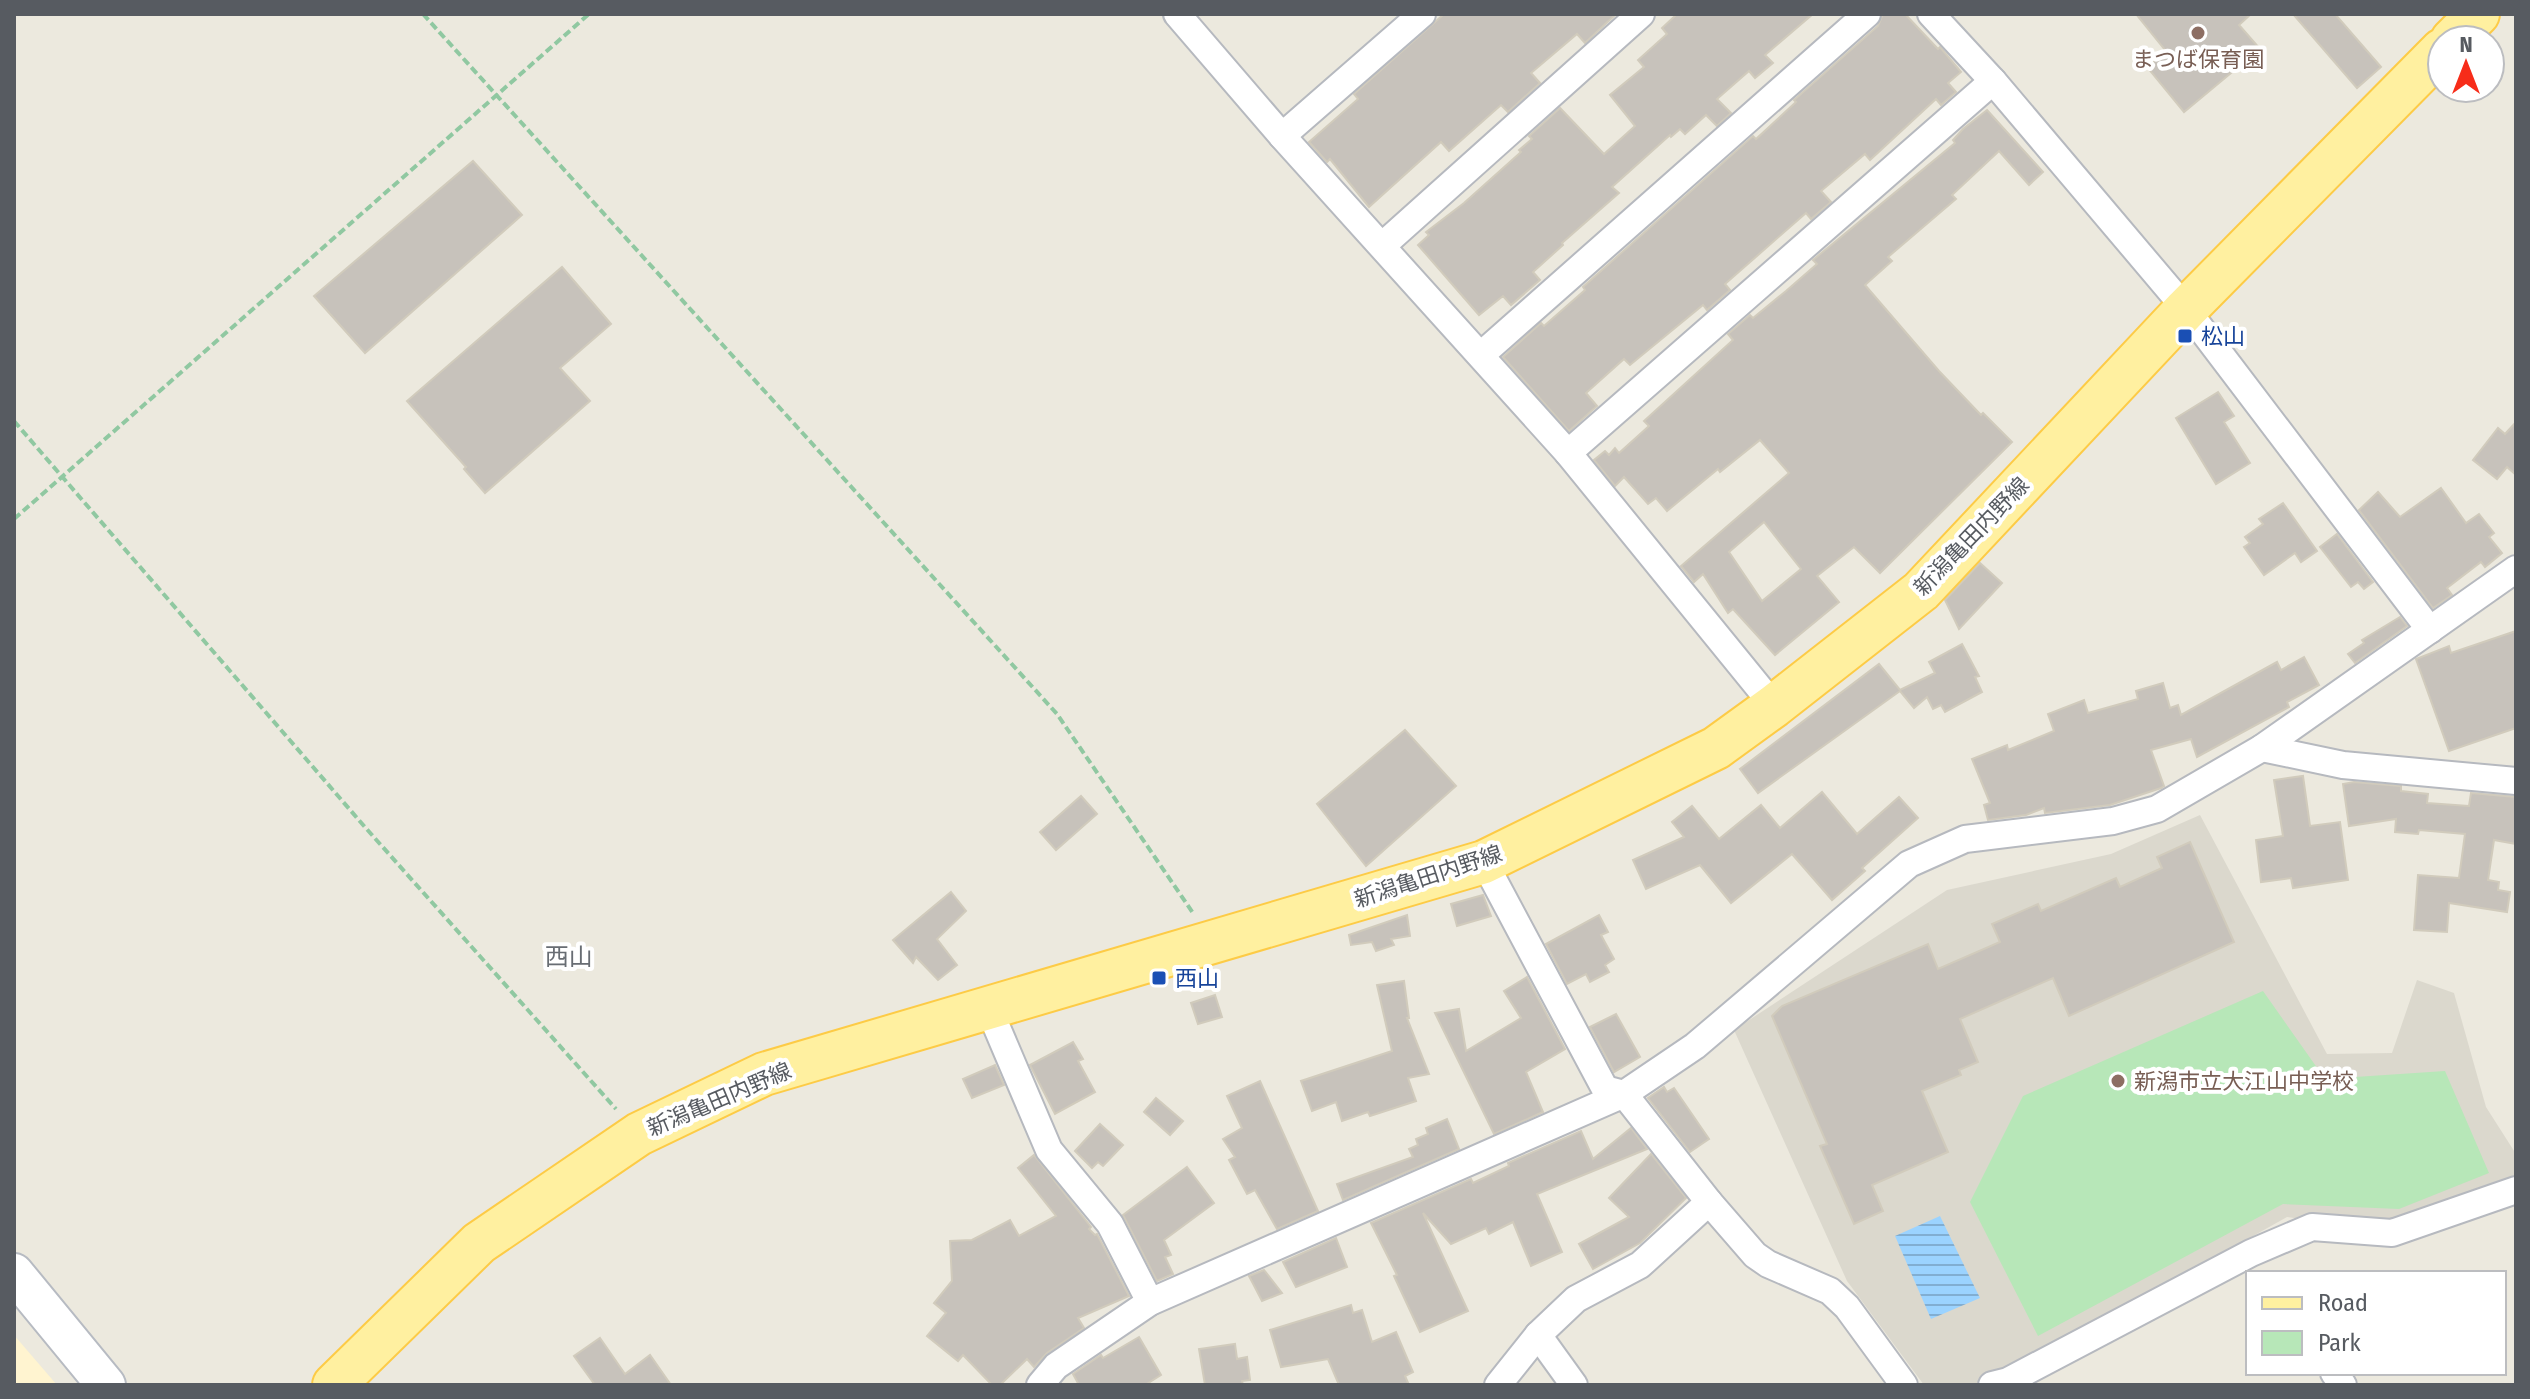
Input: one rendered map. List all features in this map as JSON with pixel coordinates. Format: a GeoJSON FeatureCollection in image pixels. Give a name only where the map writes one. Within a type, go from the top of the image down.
{"type":"FeatureCollection","features":[{"type":"Feature","properties":{"kind":"main road","name":"新潟亀田内野線"},"geometry":{"type":"LineString","coordinates":[[334,1385],[479,1243],[639,1134],[764,1074],[1484,862],[1716,748],[1921,591],[2186,309],[2426,66]]}},
{"type":"Feature","properties":{"kind":"street"},"geometry":{"type":"LineString","coordinates":[[1177,14],[1282,136],[1568,453],[1774,706]]}},
{"type":"Feature","properties":{"kind":"street"},"geometry":{"type":"LineString","coordinates":[[1282,136],[1422,14]]}},
{"type":"Feature","properties":{"kind":"street"},"geometry":{"type":"LineString","coordinates":[[1383,245],[1641,14]]}},
{"type":"Feature","properties":{"kind":"street"},"geometry":{"type":"LineString","coordinates":[[1481,355],[1867,14]]}},
{"type":"Feature","properties":{"kind":"street"},"geometry":{"type":"LineString","coordinates":[[1931,14],[1993,81],[2186,309],[2430,630]]}},
{"type":"Feature","properties":{"kind":"street"},"geometry":{"type":"LineString","coordinates":[[1568,453],[1993,81]]}},
{"type":"Feature","properties":{"kind":"street"},"geometry":{"type":"LineString","coordinates":[[1040,1385],[1056,1366],[1150,1302],[1624,1094],[1695,1046],[1909,864],[1965,839],[2113,821],[2157,809],[2262,748],[2516,569]]}},
{"type":"Feature","properties":{"kind":"street"},"geometry":{"type":"LineString","coordinates":[[2262,748],[2343,765],[2516,781]]}},
{"type":"Feature","properties":{"kind":"street"},"geometry":{"type":"LineString","coordinates":[[1484,862],[1605,1089],[1624,1094],[1755,1255],[1768,1264],[1830,1291],[1847,1307],[1904,1385]]}},
{"type":"Feature","properties":{"kind":"street"},"geometry":{"type":"LineString","coordinates":[[989,1009],[1049,1150],[1110,1224],[1150,1302]]}},
{"type":"Feature","properties":{"kind":"street"},"geometry":{"type":"LineString","coordinates":[[1992,1385],[2008,1381],[2257,1263],[2312,1227],[2392,1233],[2516,1190]]}},
{"type":"Feature","properties":{"kind":"street"},"geometry":{"type":"LineString","coordinates":[[1498,1385],[1538,1335],[1576,1299],[1640,1265],[1709,1202]]}},
{"type":"Feature","properties":{"kind":"street"},"geometry":{"type":"LineString","coordinates":[[14,1273],[106,1385]]}},
{"type":"Feature","properties":{"kind":"street"},"geometry":{"type":"LineString","coordinates":[[1538,1335],[1574,1385]]}},
{"type":"Feature","properties":{"kind":"path"},"geometry":{"type":"LineString","coordinates":[[423,14],[1057,714],[1212,941]]}},
{"type":"Feature","properties":{"kind":"path"},"geometry":{"type":"LineString","coordinates":[[14,519],[589,14]]}},
{"type":"Feature","properties":{"kind":"path"},"geometry":{"type":"LineString","coordinates":[[14,421],[364,826],[639,1134]]}},
{"type":"Feature","properties":{"kind":"shaded area","name":"新潟市立大江山中学校"},"geometry":{"type":"Polygon","coordinates":[[[2200,815],[2327,1054],[2392,1053],[2417,980],[2454,993],[2486,1107],[2516,1154],[2516,1187],[2382,1230],[2287,1217],[1987,1385],[1924,1385],[1847,1281],[1734,1030],[1947,890],[2111,854],[2200,815]]]}},
{"type":"Feature","properties":{"kind":"shaded area"},"geometry":{"type":"Polygon","coordinates":[[[14,1335],[57,1385],[14,1385],[14,1335]]]}},
{"type":"Feature","properties":{"kind":"green space"},"geometry":{"type":"Polygon","coordinates":[[[2263,991],[2325,1079],[2445,1071],[2489,1173],[2399,1209],[2283,1204],[2038,1336],[1970,1202],[2023,1096],[2263,991]]]}},
{"type":"Feature","properties":{"kind":"water"},"geometry":{"type":"Polygon","coordinates":[[[1940,1216],[1980,1298],[1931,1319],[1895,1236],[1940,1216]]]}},
{"type":"Feature","properties":{"kind":"building"},"geometry":{"type":"Polygon","coordinates":[[[1444,14],[1616,14],[1585,43],[1577,34],[1531,73],[1540,83],[1508,112],[1501,105],[1449,151],[1441,142],[1369,207],[1330,159],[1327,162],[1309,142],[1358,99],[1354,94],[1444,14]]]}},
{"type":"Feature","properties":{"kind":"building"},"geometry":{"type":"Polygon","coordinates":[[[1677,14],[1813,14],[1765,55],[1773,63],[1755,78],[1749,71],[1717,99],[1731,113],[1717,126],[1706,115],[1685,134],[1680,129],[1670,135],[1612,187],[1619,193],[1533,272],[1540,280],[1511,305],[1503,296],[1479,315],[1418,245],[1429,235],[1426,232],[1521,152],[1519,150],[1532,139],[1529,136],[1560,108],[1604,154],[1635,126],[1610,95],[1644,67],[1638,60],[1667,34],[1662,28],[1677,14]]]}},
{"type":"Feature","properties":{"kind":"building"},"geometry":{"type":"Polygon","coordinates":[[[1883,14],[1905,14],[1938,49],[1940,47],[1961,72],[1948,83],[1956,92],[1941,105],[1936,99],[1870,160],[1865,154],[1821,191],[1831,202],[1811,219],[1806,213],[1725,284],[1730,290],[1707,310],[1703,305],[1630,365],[1624,359],[1586,393],[1597,406],[1569,431],[1503,357],[1585,290],[1583,287],[1753,136],[1756,139],[1796,102],[1794,100],[1878,26],[1883,14]]]}},
{"type":"Feature","properties":{"kind":"building"},"geometry":{"type":"Polygon","coordinates":[[[2136,14],[2251,14],[2239,25],[2260,49],[2184,112],[2147,67],[2166,51],[2136,14]]]}},
{"type":"Feature","properties":{"kind":"building"},"geometry":{"type":"Polygon","coordinates":[[[2293,14],[2335,14],[2381,67],[2357,88],[2293,14]]]}},
{"type":"Feature","properties":{"kind":"building"},"geometry":{"type":"Polygon","coordinates":[[[1987,110],[2043,172],[2029,185],[1999,151],[1952,195],[1956,199],[1888,257],[1892,261],[1865,285],[1939,371],[2012,442],[1880,573],[1854,547],[1817,576],[1839,602],[1775,655],[1733,609],[1728,613],[1703,574],[1694,582],[1681,566],[1789,473],[1760,440],[1720,472],[1718,469],[1667,511],[1656,498],[1648,504],[1624,477],[1615,486],[1594,460],[1605,451],[1609,455],[1615,448],[1619,453],[1649,426],[1644,421],[1733,340],[1728,334],[1750,315],[1753,318],[1817,264],[1813,260],[1955,143],[1953,140],[1987,110]],[[1764,522],[1729,552],[1762,601],[1801,569],[1764,522]]]}},
{"type":"Feature","properties":{"kind":"building"},"geometry":{"type":"Polygon","coordinates":[[[473,161],[522,215],[365,353],[314,296],[473,161]]]}},
{"type":"Feature","properties":{"kind":"building"},"geometry":{"type":"Polygon","coordinates":[[[562,267],[611,324],[560,368],[590,401],[485,493],[407,401],[562,267]]]}},
{"type":"Feature","properties":{"kind":"building"},"geometry":{"type":"Polygon","coordinates":[[[2218,392],[2234,416],[2224,422],[2250,463],[2216,484],[2176,418],[2218,392]]]}},
{"type":"Feature","properties":{"kind":"building"},"geometry":{"type":"Polygon","coordinates":[[[2516,422],[2516,475],[2507,467],[2497,479],[2473,460],[2498,428],[2505,434],[2516,422]]]}},
{"type":"Feature","properties":{"kind":"building"},"geometry":{"type":"Polygon","coordinates":[[[2441,488],[2466,523],[2479,514],[2494,533],[2489,537],[2502,553],[2485,567],[2481,562],[2447,588],[2452,595],[2433,608],[2359,510],[2378,492],[2400,517],[2441,488]]]}},
{"type":"Feature","properties":{"kind":"building"},"geometry":{"type":"Polygon","coordinates":[[[2283,503],[2317,551],[2301,562],[2295,553],[2264,575],[2244,547],[2250,543],[2245,537],[2263,524],[2259,519],[2283,503]]]}},
{"type":"Feature","properties":{"kind":"building"},"geometry":{"type":"Polygon","coordinates":[[[2337,534],[2373,582],[2364,589],[2358,582],[2351,587],[2320,547],[2337,534]]]}},
{"type":"Feature","properties":{"kind":"building"},"geometry":{"type":"Polygon","coordinates":[[[1980,563],[2002,583],[1959,629],[1945,600],[1980,563]]]}},
{"type":"Feature","properties":{"kind":"building"},"geometry":{"type":"Polygon","coordinates":[[[2400,617],[2407,626],[2355,663],[2348,654],[2364,643],[2362,640],[2400,617]]]}},
{"type":"Feature","properties":{"kind":"building"},"geometry":{"type":"Polygon","coordinates":[[[2516,631],[2516,728],[2449,751],[2416,659],[2449,646],[2451,653],[2516,631]]]}},
{"type":"Feature","properties":{"kind":"building"},"geometry":{"type":"Polygon","coordinates":[[[1962,644],[1979,676],[1975,677],[1982,692],[1945,712],[1941,705],[1933,709],[1927,697],[1914,708],[1900,691],[1758,793],[1740,769],[1879,664],[1900,690],[1935,673],[1929,662],[1962,644]]]}},
{"type":"Feature","properties":{"kind":"building"},"geometry":{"type":"Polygon","coordinates":[[[2304,657],[2319,685],[2287,702],[2289,707],[2197,757],[2191,739],[2151,750],[2164,786],[2161,788],[2110,805],[2045,813],[2044,808],[2026,815],[1988,820],[1984,805],[1990,803],[1972,759],[2007,745],[2008,750],[2054,731],[2048,714],[2084,700],[2088,713],[2138,699],[2136,691],[2163,683],[2170,708],[2178,705],[2181,715],[2277,662],[2281,670],[2304,657]]]}},
{"type":"Feature","properties":{"kind":"building"},"geometry":{"type":"Polygon","coordinates":[[[1405,730],[1456,786],[1366,866],[1317,804],[1405,730]]]}},
{"type":"Feature","properties":{"kind":"building"},"geometry":{"type":"Polygon","coordinates":[[[2303,776],[2310,826],[2340,822],[2348,880],[2293,888],[2291,878],[2261,882],[2256,840],[2283,836],[2274,780],[2303,776]]]}},
{"type":"Feature","properties":{"kind":"building"},"geometry":{"type":"Polygon","coordinates":[[[2343,784],[2401,786],[2401,791],[2428,794],[2427,803],[2469,806],[2471,793],[2516,797],[2516,844],[2494,840],[2488,880],[2499,882],[2498,890],[2510,892],[2507,912],[2449,903],[2447,932],[2414,930],[2418,875],[2459,878],[2465,834],[2419,830],[2418,834],[2395,832],[2396,819],[2349,826],[2343,784]]]}},
{"type":"Feature","properties":{"kind":"building"},"geometry":{"type":"Polygon","coordinates":[[[1822,792],[1857,834],[1899,797],[1918,818],[1862,868],[1865,871],[1832,900],[1792,854],[1731,903],[1700,865],[1646,889],[1633,860],[1684,837],[1672,822],[1692,806],[1719,839],[1761,805],[1780,828],[1822,792]]]}},
{"type":"Feature","properties":{"kind":"building"},"geometry":{"type":"Polygon","coordinates":[[[1081,796],[1097,814],[1056,850],[1040,832],[1081,796]]]}},
{"type":"Feature","properties":{"kind":"building"},"geometry":{"type":"Polygon","coordinates":[[[2190,842],[2234,942],[2069,1016],[2053,978],[1960,1019],[1978,1062],[1959,1070],[1961,1075],[1922,1091],[1948,1152],[1872,1185],[1883,1211],[1854,1224],[1820,1146],[1827,1144],[1772,1016],[1782,1006],[1928,944],[1938,969],[2000,942],[1992,924],[2038,904],[2041,911],[2116,878],[2120,887],[2162,868],[2157,857],[2190,842]]]}},
{"type":"Feature","properties":{"kind":"building"},"geometry":{"type":"Polygon","coordinates":[[[951,892],[966,911],[937,939],[957,965],[938,980],[916,957],[913,963],[893,940],[951,892]]]}},
{"type":"Feature","properties":{"kind":"building"},"geometry":{"type":"Polygon","coordinates":[[[1483,895],[1491,916],[1457,926],[1451,904],[1483,895]]]}},
{"type":"Feature","properties":{"kind":"building"},"geometry":{"type":"Polygon","coordinates":[[[1407,915],[1410,936],[1391,939],[1394,945],[1376,951],[1372,942],[1351,945],[1349,935],[1407,915]]]}},
{"type":"Feature","properties":{"kind":"building"},"geometry":{"type":"Polygon","coordinates":[[[1599,915],[1608,932],[1601,935],[1614,959],[1605,965],[1609,972],[1590,982],[1586,974],[1567,984],[1546,944],[1599,915]]]}},
{"type":"Feature","properties":{"kind":"building"},"geometry":{"type":"Polygon","coordinates":[[[1527,977],[1565,1049],[1526,1072],[1543,1112],[1494,1134],[1435,1013],[1459,1009],[1466,1051],[1521,1018],[1504,991],[1527,977]]]}},
{"type":"Feature","properties":{"kind":"building"},"geometry":{"type":"Polygon","coordinates":[[[1404,981],[1407,1018],[1429,1074],[1408,1078],[1416,1101],[1370,1116],[1368,1112],[1342,1121],[1336,1102],[1312,1111],[1301,1081],[1392,1051],[1377,985],[1404,981]]]}},
{"type":"Feature","properties":{"kind":"building"},"geometry":{"type":"Polygon","coordinates":[[[1215,995],[1222,1017],[1198,1024],[1191,1003],[1215,995]]]}},
{"type":"Feature","properties":{"kind":"building"},"geometry":{"type":"Polygon","coordinates":[[[1616,1014],[1640,1057],[1614,1072],[1590,1027],[1616,1014]]]}},
{"type":"Feature","properties":{"kind":"building"},"geometry":{"type":"Polygon","coordinates":[[[1073,1042],[1083,1059],[1078,1061],[1095,1092],[1055,1114],[1030,1065],[1073,1042]]]}},
{"type":"Feature","properties":{"kind":"building"},"geometry":{"type":"Polygon","coordinates":[[[995,1065],[1004,1085],[972,1098],[963,1079],[995,1065]]]}},
{"type":"Feature","properties":{"kind":"building"},"geometry":{"type":"Polygon","coordinates":[[[1260,1081],[1318,1211],[1277,1229],[1255,1190],[1247,1194],[1229,1160],[1235,1157],[1223,1139],[1242,1128],[1227,1096],[1260,1081]]]}},
{"type":"Feature","properties":{"kind":"building"},"geometry":{"type":"Polygon","coordinates":[[[1664,1087],[1667,1092],[1674,1088],[1709,1139],[1690,1152],[1648,1098],[1664,1087]]]}},
{"type":"Feature","properties":{"kind":"building"},"geometry":{"type":"Polygon","coordinates":[[[1156,1098],[1183,1121],[1170,1135],[1144,1112],[1156,1098]]]}},
{"type":"Feature","properties":{"kind":"building"},"geometry":{"type":"Polygon","coordinates":[[[1447,1119],[1459,1149],[1343,1200],[1337,1184],[1413,1157],[1409,1149],[1418,1145],[1416,1139],[1428,1134],[1426,1128],[1447,1119]]]}},
{"type":"Feature","properties":{"kind":"building"},"geometry":{"type":"Polygon","coordinates":[[[1100,1124],[1123,1145],[1103,1166],[1098,1162],[1092,1168],[1075,1151],[1100,1124]]]}},
{"type":"Feature","properties":{"kind":"building"},"geometry":{"type":"Polygon","coordinates":[[[1631,1128],[1647,1149],[1537,1194],[1562,1252],[1531,1266],[1513,1222],[1489,1234],[1486,1228],[1451,1244],[1423,1213],[1468,1311],[1420,1332],[1371,1223],[1471,1179],[1473,1183],[1509,1166],[1508,1163],[1581,1131],[1593,1159],[1631,1128]]]}},
{"type":"Feature","properties":{"kind":"building"},"geometry":{"type":"Polygon","coordinates":[[[1651,1154],[1686,1198],[1640,1243],[1593,1269],[1579,1244],[1629,1217],[1609,1198],[1651,1154]]]}},
{"type":"Feature","properties":{"kind":"building"},"geometry":{"type":"Polygon","coordinates":[[[1034,1155],[1091,1227],[1089,1229],[1097,1234],[1129,1296],[1078,1318],[1084,1328],[1047,1353],[1034,1367],[1027,1359],[1000,1385],[992,1385],[963,1355],[958,1361],[927,1336],[946,1313],[934,1303],[952,1281],[950,1241],[972,1240],[1010,1220],[1019,1236],[1056,1216],[1018,1168],[1034,1155]]]}},
{"type":"Feature","properties":{"kind":"building"},"geometry":{"type":"Polygon","coordinates":[[[1187,1167],[1214,1203],[1164,1240],[1171,1255],[1165,1257],[1173,1274],[1157,1281],[1123,1215],[1187,1167]]]}},
{"type":"Feature","properties":{"kind":"building"},"geometry":{"type":"Polygon","coordinates":[[[1336,1238],[1347,1267],[1296,1287],[1283,1262],[1336,1238]]]}},
{"type":"Feature","properties":{"kind":"building"},"geometry":{"type":"Polygon","coordinates":[[[1264,1270],[1282,1293],[1262,1301],[1249,1276],[1264,1270]]]}},
{"type":"Feature","properties":{"kind":"building"},"geometry":{"type":"Polygon","coordinates":[[[1351,1305],[1353,1313],[1362,1310],[1372,1342],[1396,1332],[1413,1372],[1405,1376],[1409,1385],[1339,1385],[1328,1359],[1281,1367],[1270,1330],[1351,1305]]]}},
{"type":"Feature","properties":{"kind":"building"},"geometry":{"type":"Polygon","coordinates":[[[1139,1337],[1161,1375],[1145,1385],[1079,1385],[1073,1374],[1101,1355],[1103,1358],[1139,1337]]]}},
{"type":"Feature","properties":{"kind":"building"},"geometry":{"type":"Polygon","coordinates":[[[600,1338],[625,1374],[650,1355],[671,1385],[595,1385],[574,1356],[600,1338]]]}},
{"type":"Feature","properties":{"kind":"building"},"geometry":{"type":"Polygon","coordinates":[[[1235,1344],[1237,1359],[1247,1357],[1250,1380],[1242,1381],[1243,1385],[1205,1385],[1199,1349],[1235,1344]]]}},
{"type":"Feature","properties":{"kind":"place","name":"まつば保育園"},"geometry":{"type":"Point","coordinates":[2198,33]}},
{"type":"Feature","properties":{"kind":"place","name":"松山"},"geometry":{"type":"Point","coordinates":[2185,336]}},
{"type":"Feature","properties":{"kind":"place","name":"西山"},"geometry":{"type":"Point","coordinates":[1159,978]}},
{"type":"Feature","properties":{"kind":"place","name":"新潟市立大江山中学校"},"geometry":{"type":"Point","coordinates":[2118,1081]}},
{"type":"Feature","properties":{"kind":"district","name":"西山"},"geometry":{"type":"Point","coordinates":[569,957]}}]}
